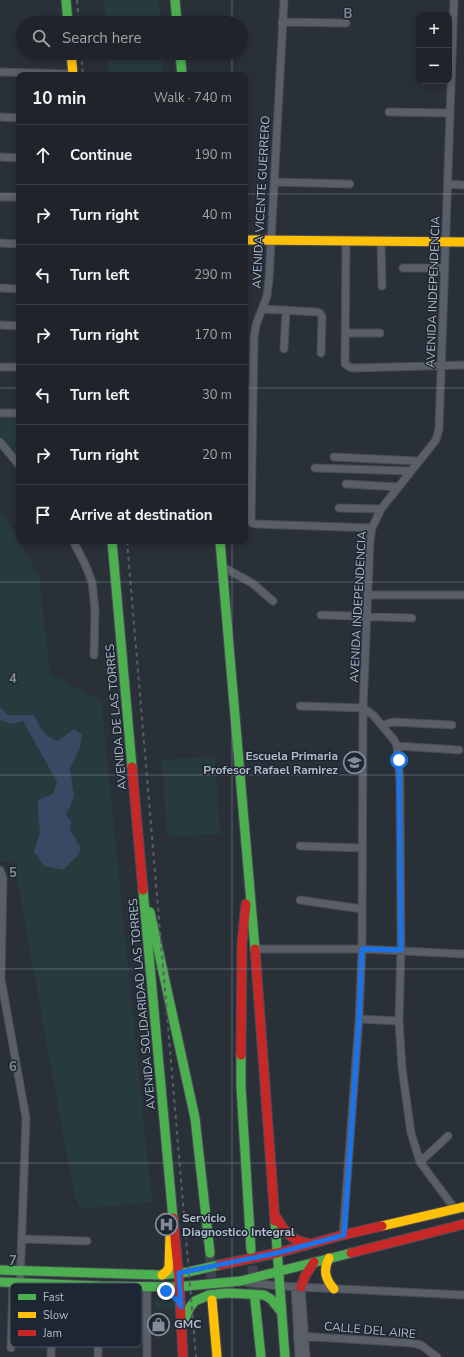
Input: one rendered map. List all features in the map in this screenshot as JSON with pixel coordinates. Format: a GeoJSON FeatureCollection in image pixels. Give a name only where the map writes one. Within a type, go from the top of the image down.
{"type":"FeatureCollection","features":[{"type":"Feature","properties":{"kind":"main road"},"geometry":{"type":"LineString","coordinates":[[66,0],[67,16]]}},
{"type":"Feature","properties":{"kind":"main road"},"geometry":{"type":"LineString","coordinates":[[175,0],[176,16]]}},
{"type":"Feature","properties":{"kind":"main road"},"geometry":{"type":"LineString","coordinates":[[72,60],[73,72]]}},
{"type":"Feature","properties":{"kind":"main road"},"geometry":{"type":"LineString","coordinates":[[181,60],[182,72]]}},
{"type":"Feature","properties":{"kind":"main road"},"geometry":{"type":"LineString","coordinates":[[248,240],[464,242]]}},
{"type":"Feature","properties":{"kind":"main road","name":"AVENIDA DE LAS TORRES"},"geometry":{"type":"LineString","coordinates":[[112,544],[143,891]]}},
{"type":"Feature","properties":{"kind":"main road"},"geometry":{"type":"LineString","coordinates":[[220,544],[276,1215],[278,1271],[285,1357]]}},
{"type":"Feature","properties":{"kind":"main road"},"geometry":{"type":"LineString","coordinates":[[248,888],[242,943],[241,1087],[251,1250]]}},
{"type":"Feature","properties":{"kind":"main road","name":"AVENIDA SOLIDARIDAD LAS TORRES"},"geometry":{"type":"LineString","coordinates":[[143,891],[179,1273],[183,1357]]}},
{"type":"Feature","properties":{"kind":"main road","name":"AVENIDA SOLIDARIDAD LAS TORRES"},"geometry":{"type":"LineString","coordinates":[[143,891],[157,941],[191,1096],[195,1118],[210,1253]]}},
{"type":"Feature","properties":{"kind":"main road"},"geometry":{"type":"LineString","coordinates":[[162,1274],[167,1271],[169,1267],[170,1214],[172,1201]]}},
{"type":"Feature","properties":{"kind":"main road"},"geometry":{"type":"LineString","coordinates":[[0,1270],[162,1274],[179,1273],[277,1253],[344,1235],[464,1207]]}},
{"type":"Feature","properties":{"kind":"main road"},"geometry":{"type":"LineString","coordinates":[[276,1215],[285,1232],[291,1238],[296,1241],[315,1243]]}},
{"type":"Feature","properties":{"kind":"main road"},"geometry":{"type":"LineString","coordinates":[[142,1287],[180,1287],[241,1281],[464,1224]]}},
{"type":"Feature","properties":{"kind":"main road"},"geometry":{"type":"LineString","coordinates":[[329,1258],[325,1266],[325,1276],[328,1283],[334,1289]]}},
{"type":"Feature","properties":{"kind":"main road"},"geometry":{"type":"LineString","coordinates":[[298,1287],[314,1262]]}},
{"type":"Feature","properties":{"kind":"main road"},"geometry":{"type":"LineString","coordinates":[[0,1282],[16,1283]]}},
{"type":"Feature","properties":{"kind":"main road"},"geometry":{"type":"LineString","coordinates":[[156,1287],[170,1294],[178,1301],[181,1307]]}},
{"type":"Feature","properties":{"kind":"main road"},"geometry":{"type":"LineString","coordinates":[[182,1325],[190,1307],[195,1301],[209,1295],[228,1293],[264,1295],[271,1299],[282,1313]]}},
{"type":"Feature","properties":{"kind":"main road"},"geometry":{"type":"LineString","coordinates":[[212,1300],[217,1357]]}},
{"type":"Feature","properties":{"kind":"main road"},"geometry":{"type":"LineString","coordinates":[[255,1300],[261,1357]]}},
{"type":"Feature","properties":{"kind":"street","name":"AVENIDA VICENTE GUERRERO"},"geometry":{"type":"LineString","coordinates":[[284,0],[269,279],[267,296],[256,325],[254,337],[251,518],[252,523],[256,524],[372,528]]}},
{"type":"Feature","properties":{"kind":"street","name":"AVENIDA INDEPENDENCIA"},"geometry":{"type":"LineString","coordinates":[[344,1235],[359,1019],[362,949],[363,708],[370,541],[372,528],[381,509],[436,440],[439,429],[454,0]]}},
{"type":"Feature","properties":{"kind":"street"},"geometry":{"type":"LineString","coordinates":[[282,22],[346,23]]}},
{"type":"Feature","properties":{"kind":"street"},"geometry":{"type":"LineString","coordinates":[[0,72],[16,73]]}},
{"type":"Feature","properties":{"kind":"street"},"geometry":{"type":"LineString","coordinates":[[389,112],[450,113]]}},
{"type":"Feature","properties":{"kind":"street"},"geometry":{"type":"LineString","coordinates":[[0,117],[16,118]]}},
{"type":"Feature","properties":{"kind":"street"},"geometry":{"type":"LineString","coordinates":[[0,157],[16,158]]}},
{"type":"Feature","properties":{"kind":"street"},"geometry":{"type":"LineString","coordinates":[[274,182],[350,184]]}},
{"type":"Feature","properties":{"kind":"street"},"geometry":{"type":"LineString","coordinates":[[448,184],[464,185]]}},
{"type":"Feature","properties":{"kind":"street"},"geometry":{"type":"LineString","coordinates":[[0,197],[16,197]]}},
{"type":"Feature","properties":{"kind":"street"},"geometry":{"type":"LineString","coordinates":[[346,241],[345,364],[349,367],[464,366]]}},
{"type":"Feature","properties":{"kind":"street"},"geometry":{"type":"LineString","coordinates":[[381,242],[382,286]]}},
{"type":"Feature","properties":{"kind":"street"},"geometry":{"type":"LineString","coordinates":[[0,243],[16,244]]}},
{"type":"Feature","properties":{"kind":"street"},"geometry":{"type":"LineString","coordinates":[[403,268],[445,268]]}},
{"type":"Feature","properties":{"kind":"street"},"geometry":{"type":"LineString","coordinates":[[0,288],[16,289]]}},
{"type":"Feature","properties":{"kind":"street"},"geometry":{"type":"LineString","coordinates":[[263,309],[320,313],[322,317],[321,353]]}},
{"type":"Feature","properties":{"kind":"street"},"geometry":{"type":"LineString","coordinates":[[284,349],[286,310]]}},
{"type":"Feature","properties":{"kind":"street"},"geometry":{"type":"LineString","coordinates":[[0,326],[16,326]]}},
{"type":"Feature","properties":{"kind":"street"},"geometry":{"type":"LineString","coordinates":[[345,333],[380,333]]}},
{"type":"Feature","properties":{"kind":"street"},"geometry":{"type":"LineString","coordinates":[[0,367],[16,367]]}},
{"type":"Feature","properties":{"kind":"street"},"geometry":{"type":"LineString","coordinates":[[0,414],[16,413]]}},
{"type":"Feature","properties":{"kind":"street"},"geometry":{"type":"LineString","coordinates":[[0,442],[16,461]]}},
{"type":"Feature","properties":{"kind":"street"},"geometry":{"type":"LineString","coordinates":[[334,457],[418,461]]}},
{"type":"Feature","properties":{"kind":"street"},"geometry":{"type":"LineString","coordinates":[[315,468],[411,471]]}},
{"type":"Feature","properties":{"kind":"street"},"geometry":{"type":"LineString","coordinates":[[346,484],[398,487]]}},
{"type":"Feature","properties":{"kind":"street"},"geometry":{"type":"LineString","coordinates":[[339,508],[381,509]]}},
{"type":"Feature","properties":{"kind":"street"},"geometry":{"type":"LineString","coordinates":[[75,544],[92,582],[95,610],[94,655]]}},
{"type":"Feature","properties":{"kind":"street"},"geometry":{"type":"LineString","coordinates":[[221,566],[252,584],[273,602]]}},
{"type":"Feature","properties":{"kind":"street"},"geometry":{"type":"LineString","coordinates":[[368,595],[464,595]]}},
{"type":"Feature","properties":{"kind":"street"},"geometry":{"type":"LineString","coordinates":[[321,616],[412,618]]}},
{"type":"Feature","properties":{"kind":"street"},"geometry":{"type":"LineString","coordinates":[[300,706],[363,708],[373,715],[394,740],[397,746],[400,781],[401,950],[399,1021],[405,1093],[412,1133],[420,1162],[454,1209]]}},
{"type":"Feature","properties":{"kind":"street"},"geometry":{"type":"LineString","coordinates":[[382,726],[393,722],[452,725]]}},
{"type":"Feature","properties":{"kind":"street"},"geometry":{"type":"LineString","coordinates":[[397,746],[459,750]]}},
{"type":"Feature","properties":{"kind":"street"},"geometry":{"type":"LineString","coordinates":[[300,846],[362,848]]}},
{"type":"Feature","properties":{"kind":"street"},"geometry":{"type":"LineString","coordinates":[[0,870],[3,878],[1,979],[26,1118],[22,1240],[20,1271],[16,1283]]}},
{"type":"Feature","properties":{"kind":"street"},"geometry":{"type":"LineString","coordinates":[[300,900],[362,909]]}},
{"type":"Feature","properties":{"kind":"street"},"geometry":{"type":"LineString","coordinates":[[254,949],[362,949],[464,954]]}},
{"type":"Feature","properties":{"kind":"street"},"geometry":{"type":"LineString","coordinates":[[359,1019],[399,1021]]}},
{"type":"Feature","properties":{"kind":"street"},"geometry":{"type":"LineString","coordinates":[[420,1162],[448,1136]]}},
{"type":"Feature","properties":{"kind":"street"},"geometry":{"type":"LineString","coordinates":[[22,1240],[87,1241]]}},
{"type":"Feature","properties":{"kind":"street"},"geometry":{"type":"LineString","coordinates":[[241,1281],[279,1286],[464,1295]]}},
{"type":"Feature","properties":{"kind":"street"},"geometry":{"type":"LineString","coordinates":[[147,1287],[147,1357]]}},
{"type":"Feature","properties":{"kind":"street"},"geometry":{"type":"LineString","coordinates":[[298,1287],[301,1336],[299,1357]]}},
{"type":"Feature","properties":{"kind":"street"},"geometry":{"type":"LineString","coordinates":[[301,1336],[306,1357]]}},
{"type":"Feature","properties":{"kind":"street","name":"CALLE DEL AIRE"},"geometry":{"type":"LineString","coordinates":[[301,1336],[412,1343],[421,1345],[437,1357]]}},
{"type":"Feature","properties":{"kind":"street"},"geometry":{"type":"LineString","coordinates":[[50,1347],[50,1357]]}},
{"type":"Feature","properties":{"kind":"street"},"geometry":{"type":"LineString","coordinates":[[98,1347],[98,1355]]}},
{"type":"Feature","properties":{"kind":"green space"},"geometry":{"type":"Polygon","coordinates":[[[104,0],[159,0],[160,16],[105,16],[104,0]]]}},
{"type":"Feature","properties":{"kind":"green space"},"geometry":{"type":"Polygon","coordinates":[[[108,60],[162,60],[163,72],[109,72],[108,60]]]}},
{"type":"Feature","properties":{"kind":"green space"},"geometry":{"type":"Polygon","coordinates":[[[0,418],[16,418],[16,458],[0,439],[0,418]]]}},
{"type":"Feature","properties":{"kind":"green space"},"geometry":{"type":"Polygon","coordinates":[[[0,509],[16,536],[16,544],[21,544],[39,575],[50,674],[101,700],[152,1202],[81,1209],[74,1195],[14,862],[0,861],[0,509]]]}},
{"type":"Feature","properties":{"kind":"green space"},"geometry":{"type":"Polygon","coordinates":[[[215,756],[220,834],[167,837],[162,760],[215,756]]]}},
{"type":"Feature","properties":{"kind":"green space"},"geometry":{"type":"Polygon","coordinates":[[[155,1294],[168,1295],[174,1300],[175,1309],[155,1308],[155,1294]]]}},
{"type":"Feature","properties":{"kind":"water"},"geometry":{"type":"Polygon","coordinates":[[[0,707],[8,715],[34,715],[46,734],[58,741],[74,729],[82,735],[80,747],[70,769],[74,796],[66,815],[71,821],[70,830],[81,848],[78,855],[63,870],[44,866],[34,852],[40,832],[38,800],[53,794],[57,782],[23,721],[11,724],[0,720],[0,707]]]}},
{"type":"Feature","properties":{"kind":"tunnel"},"geometry":{"type":"LineString","coordinates":[[251,1251],[255,1300]]}},
{"type":"Feature","properties":{"kind":"tunnel"},"geometry":{"type":"LineString","coordinates":[[210,1253],[212,1300]]}},
{"type":"Feature","properties":{"kind":"railway"},"geometry":{"type":"LineString","coordinates":[[77,0],[78,16]]}},
{"type":"Feature","properties":{"kind":"railway"},"geometry":{"type":"LineString","coordinates":[[82,60],[83,72]]}},
{"type":"Feature","properties":{"kind":"railway"},"geometry":{"type":"LineString","coordinates":[[127,544],[196,1357]]}},
{"type":"Feature","properties":{"kind":"traffic: fast"},"geometry":{"type":"LineString","coordinates":[[66,0],[67,16]]}},
{"type":"Feature","properties":{"kind":"traffic: fast"},"geometry":{"type":"LineString","coordinates":[[175,0],[176,16]]}},
{"type":"Feature","properties":{"kind":"traffic: fast"},"geometry":{"type":"LineString","coordinates":[[181,60],[182,72]]}},
{"type":"Feature","properties":{"kind":"traffic: fast"},"geometry":{"type":"LineString","coordinates":[[112,544],[132,767]]}},
{"type":"Feature","properties":{"kind":"traffic: fast"},"geometry":{"type":"LineString","coordinates":[[220,544],[255,949]]}},
{"type":"Feature","properties":{"kind":"traffic: fast"},"geometry":{"type":"LineString","coordinates":[[143,890],[173,1218]]}},
{"type":"Feature","properties":{"kind":"traffic: fast"},"geometry":{"type":"LineString","coordinates":[[150,912],[195,1118],[210,1253]]}},
{"type":"Feature","properties":{"kind":"traffic: fast"},"geometry":{"type":"LineString","coordinates":[[241,1055],[241,1087],[251,1250]]}},
{"type":"Feature","properties":{"kind":"traffic: fast"},"geometry":{"type":"LineString","coordinates":[[275,1221],[285,1357]]}},
{"type":"Feature","properties":{"kind":"traffic: fast"},"geometry":{"type":"LineString","coordinates":[[142,1287],[176,1287],[241,1281],[351,1253]]}},
{"type":"Feature","properties":{"kind":"traffic: fast"},"geometry":{"type":"LineString","coordinates":[[0,1270],[162,1275],[188,1272],[219,1265]]}},
{"type":"Feature","properties":{"kind":"traffic: fast"},"geometry":{"type":"LineString","coordinates":[[0,1282],[25,1283]]}},
{"type":"Feature","properties":{"kind":"traffic: fast"},"geometry":{"type":"LineString","coordinates":[[184,1321],[190,1307],[195,1301],[209,1295],[228,1293],[264,1295],[271,1299],[282,1313]]}},
{"type":"Feature","properties":{"kind":"traffic: fast"},"geometry":{"type":"LineString","coordinates":[[255,1300],[261,1357]]}},
{"type":"Feature","properties":{"kind":"traffic: slow"},"geometry":{"type":"LineString","coordinates":[[72,60],[73,72]]}},
{"type":"Feature","properties":{"kind":"traffic: slow"},"geometry":{"type":"LineString","coordinates":[[248,240],[464,242]]}},
{"type":"Feature","properties":{"kind":"traffic: slow"},"geometry":{"type":"LineString","coordinates":[[382,1226],[464,1207]]}},
{"type":"Feature","properties":{"kind":"traffic: slow"},"geometry":{"type":"LineString","coordinates":[[162,1275],[169,1267],[170,1235]]}},
{"type":"Feature","properties":{"kind":"traffic: slow"},"geometry":{"type":"LineString","coordinates":[[329,1258],[326,1266],[326,1274],[334,1289]]}},
{"type":"Feature","properties":{"kind":"traffic: slow"},"geometry":{"type":"LineString","coordinates":[[212,1300],[217,1357]]}},
{"type":"Feature","properties":{"kind":"traffic: jam"},"geometry":{"type":"LineString","coordinates":[[132,767],[143,890]]}},
{"type":"Feature","properties":{"kind":"traffic: jam"},"geometry":{"type":"LineString","coordinates":[[241,1055],[242,943],[246,904]]}},
{"type":"Feature","properties":{"kind":"traffic: jam"},"geometry":{"type":"LineString","coordinates":[[255,949],[275,1221]]}},
{"type":"Feature","properties":{"kind":"traffic: jam"},"geometry":{"type":"LineString","coordinates":[[173,1218],[179,1279],[183,1357]]}},
{"type":"Feature","properties":{"kind":"traffic: jam"},"geometry":{"type":"LineString","coordinates":[[277,1218],[289,1235],[297,1240],[307,1243]]}},
{"type":"Feature","properties":{"kind":"traffic: jam"},"geometry":{"type":"LineString","coordinates":[[351,1253],[464,1224]]}},
{"type":"Feature","properties":{"kind":"traffic: jam"},"geometry":{"type":"LineString","coordinates":[[219,1265],[277,1253],[382,1226]]}},
{"type":"Feature","properties":{"kind":"traffic: jam"},"geometry":{"type":"LineString","coordinates":[[301,1287],[305,1276],[314,1262]]}},
{"type":"Feature","properties":{"kind":"place","name":"Escuela Primaria Profesor Rafael Ramirez"},"geometry":{"type":"Point","coordinates":[354,763]}},
{"type":"Feature","properties":{"kind":"place","name":"Servicio Diagnostico Integral"},"geometry":{"type":"Point","coordinates":[167,1225]}},
{"type":"Feature","properties":{"kind":"place","name":"GMC"},"geometry":{"type":"Point","coordinates":[159,1324]}},
{"type":"Feature","properties":{"kind":"route"},"geometry":{"type":"LineString","coordinates":[[166,1291],[178,1301],[181,1307],[179,1273],[277,1253],[344,1235],[359,1019],[362,949],[401,950],[399,760]]}}]}
